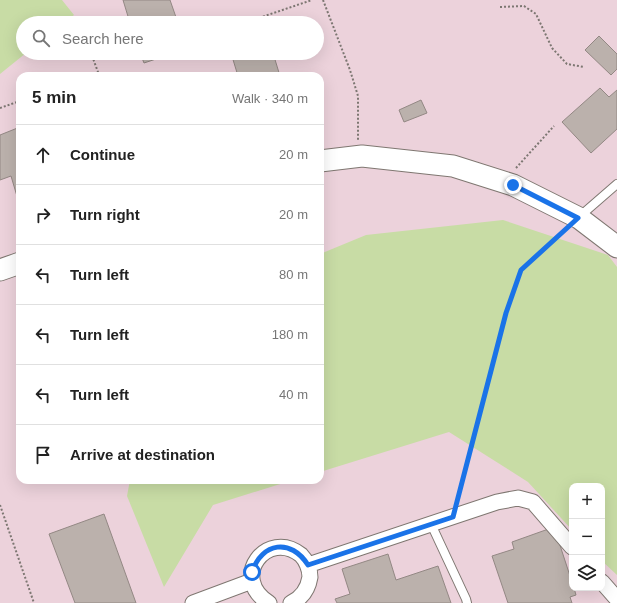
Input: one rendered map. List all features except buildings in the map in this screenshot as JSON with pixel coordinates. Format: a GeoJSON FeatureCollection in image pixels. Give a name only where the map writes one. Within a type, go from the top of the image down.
{"type":"FeatureCollection","features":[{"type":"Feature","properties":{"kind":"street"},"geometry":{"type":"LineString","coordinates":[[324,161],[362,156],[453,166],[513,185],[578,218],[617,247]]}},
{"type":"Feature","properties":{"kind":"street"},"geometry":{"type":"LineString","coordinates":[[0,270],[16,264]]}},
{"type":"Feature","properties":{"kind":"street"},"geometry":{"type":"LineString","coordinates":[[308,565],[497,502],[518,498],[533,502],[569,544]]}},
{"type":"Feature","properties":{"kind":"street"},"geometry":{"type":"LineString","coordinates":[[269,603],[261,598],[255,590],[252,581],[252,572],[260,555],[277,547],[295,551],[303,557],[308,565],[310,574],[309,584],[304,593],[297,600],[291,603]]}},
{"type":"Feature","properties":{"kind":"street"},"geometry":{"type":"LineString","coordinates":[[193,603],[252,581]]}},
{"type":"Feature","properties":{"kind":"street"},"geometry":{"type":"LineString","coordinates":[[605,585],[617,599]]}},
{"type":"Feature","properties":{"kind":"lane"},"geometry":{"type":"LineString","coordinates":[[578,218],[617,184]]}},
{"type":"Feature","properties":{"kind":"lane"},"geometry":{"type":"LineString","coordinates":[[431,524],[467,603]]}},
{"type":"Feature","properties":{"kind":"path"},"geometry":{"type":"LineString","coordinates":[[265,16],[312,0]]}},
{"type":"Feature","properties":{"kind":"path"},"geometry":{"type":"LineString","coordinates":[[323,0],[350,70],[358,96],[358,146]]}},
{"type":"Feature","properties":{"kind":"path"},"geometry":{"type":"LineString","coordinates":[[500,7],[524,6],[536,14],[552,48],[567,64],[584,67]]}},
{"type":"Feature","properties":{"kind":"path"},"geometry":{"type":"LineString","coordinates":[[94,60],[98,72]]}},
{"type":"Feature","properties":{"kind":"path"},"geometry":{"type":"LineString","coordinates":[[0,108],[16,102]]}},
{"type":"Feature","properties":{"kind":"path"},"geometry":{"type":"LineString","coordinates":[[515,169],[554,126]]}},
{"type":"Feature","properties":{"kind":"path"},"geometry":{"type":"LineString","coordinates":[[453,517],[506,313],[521,270],[578,218]]}},
{"type":"Feature","properties":{"kind":"path"},"geometry":{"type":"LineString","coordinates":[[0,505],[34,603]]}},
{"type":"Feature","properties":{"kind":"shaded area"},"geometry":{"type":"Polygon","coordinates":[[[0,0],[617,0],[617,603],[0,603],[0,0]]]}},
{"type":"Feature","properties":{"kind":"green space"},"geometry":{"type":"Polygon","coordinates":[[[0,0],[62,0],[74,15],[73,16],[16,16],[16,60],[17,60],[0,74],[0,0]]]}},
{"type":"Feature","properties":{"kind":"green space"},"geometry":{"type":"Polygon","coordinates":[[[503,220],[608,255],[617,267],[617,575],[605,564],[605,483],[569,483],[569,527],[528,482],[449,432],[324,471],[324,252],[366,235],[503,220]]]}},
{"type":"Feature","properties":{"kind":"green space"},"geometry":{"type":"Polygon","coordinates":[[[129,484],[280,484],[213,505],[164,587],[127,496],[129,484]]]}},
{"type":"Feature","properties":{"kind":"route"},"geometry":{"type":"LineString","coordinates":[[252,572],[260,555],[277,547],[295,551],[303,557],[308,565],[453,517],[506,313],[521,270],[578,218],[513,185]]}}]}
